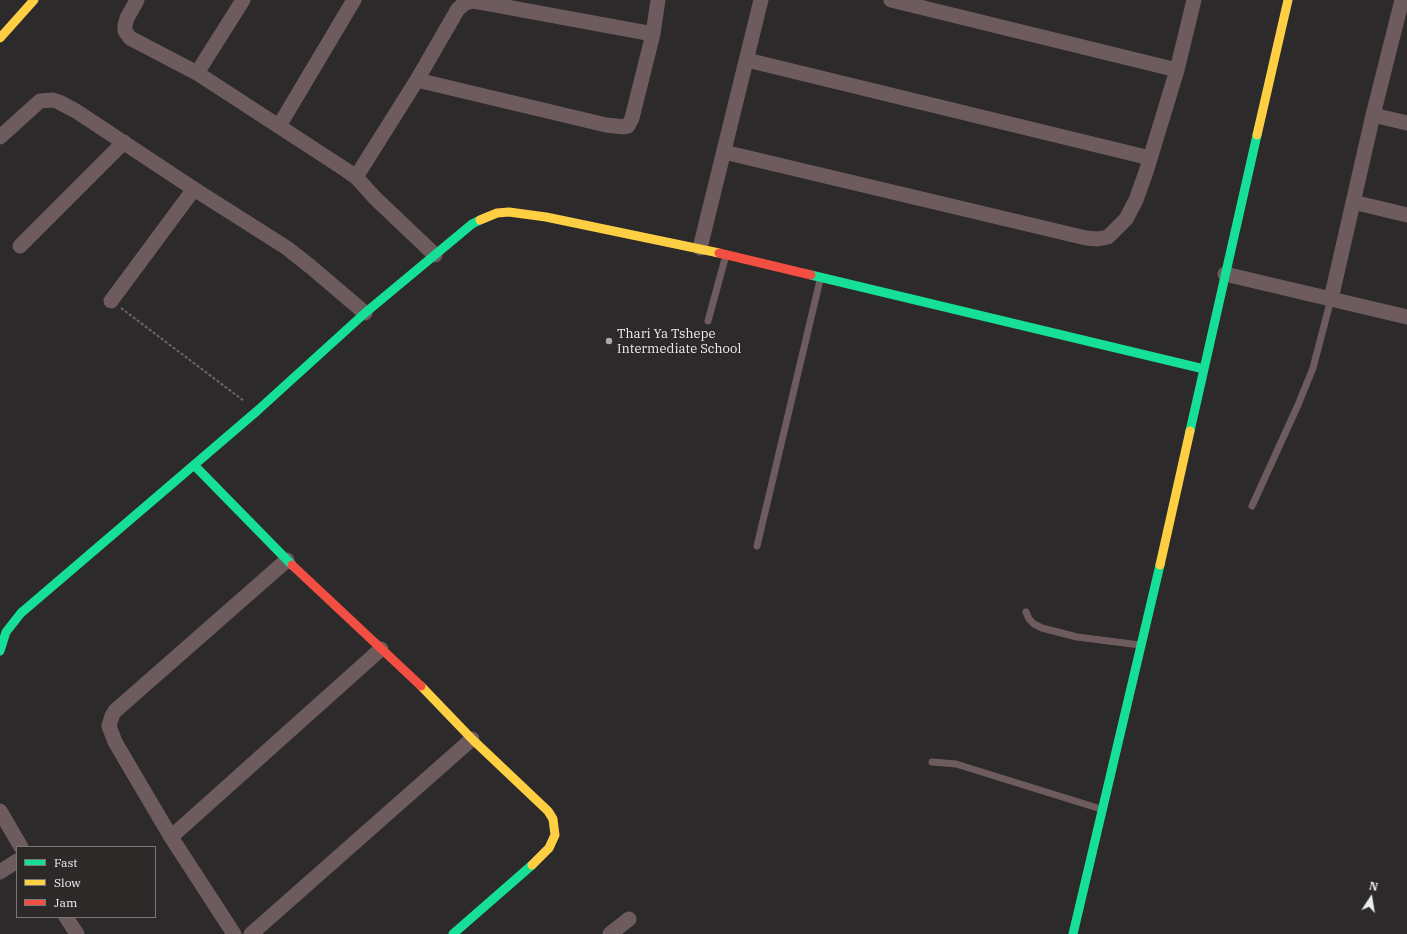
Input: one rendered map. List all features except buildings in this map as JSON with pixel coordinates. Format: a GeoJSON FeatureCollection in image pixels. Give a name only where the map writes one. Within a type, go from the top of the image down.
{"type":"FeatureCollection","features":[{"type":"Feature","properties":{"kind":"street"},"geometry":{"type":"LineString","coordinates":[[0,38],[34,0]]}},
{"type":"Feature","properties":{"kind":"street"},"geometry":{"type":"LineString","coordinates":[[137,0],[126,18],[125,31],[130,38],[197,73],[331,159],[356,177],[375,198],[435,255]]}},
{"type":"Feature","properties":{"kind":"street"},"geometry":{"type":"LineString","coordinates":[[197,73],[243,0]]}},
{"type":"Feature","properties":{"kind":"street"},"geometry":{"type":"LineString","coordinates":[[279,126],[354,0]]}},
{"type":"Feature","properties":{"kind":"street"},"geometry":{"type":"LineString","coordinates":[[417,80],[606,126],[628,126],[632,118],[652,34],[658,0]]}},
{"type":"Feature","properties":{"kind":"street"},"geometry":{"type":"LineString","coordinates":[[700,248],[761,0]]}},
{"type":"Feature","properties":{"kind":"street"},"geometry":{"type":"LineString","coordinates":[[891,0],[1177,70]]}},
{"type":"Feature","properties":{"kind":"street"},"geometry":{"type":"LineString","coordinates":[[724,152],[1086,238],[1098,239],[1108,237],[1126,219],[1136,200],[1177,70],[1194,0]]}},
{"type":"Feature","properties":{"kind":"street"},"geometry":{"type":"LineString","coordinates":[[1073,934],[1142,645],[1288,0]]}},
{"type":"Feature","properties":{"kind":"street"},"geometry":{"type":"LineString","coordinates":[[1331,299],[1373,115],[1402,22],[1402,0]]}},
{"type":"Feature","properties":{"kind":"street"},"geometry":{"type":"LineString","coordinates":[[356,177],[417,80],[458,9],[465,3],[473,1],[652,34]]}},
{"type":"Feature","properties":{"kind":"street"},"geometry":{"type":"LineString","coordinates":[[747,60],[1150,158]]}},
{"type":"Feature","properties":{"kind":"street"},"geometry":{"type":"LineString","coordinates":[[0,137],[37,103],[45,100],[53,100],[76,111],[287,248],[365,313]]}},
{"type":"Feature","properties":{"kind":"street"},"geometry":{"type":"LineString","coordinates":[[1373,115],[1407,123]]}},
{"type":"Feature","properties":{"kind":"street"},"geometry":{"type":"LineString","coordinates":[[20,246],[124,142]]}},
{"type":"Feature","properties":{"kind":"street"},"geometry":{"type":"LineString","coordinates":[[111,300],[194,189]]}},
{"type":"Feature","properties":{"kind":"street"},"geometry":{"type":"LineString","coordinates":[[1353,202],[1407,215]]}},
{"type":"Feature","properties":{"kind":"street"},"geometry":{"type":"LineString","coordinates":[[0,648],[6,632],[21,613],[257,412],[365,313],[472,224],[497,213],[510,212],[546,217],[700,248],[1204,369]]}},
{"type":"Feature","properties":{"kind":"street"},"geometry":{"type":"LineString","coordinates":[[1225,274],[1407,317]]}},
{"type":"Feature","properties":{"kind":"street"},"geometry":{"type":"LineString","coordinates":[[194,465],[287,560],[435,700],[472,739],[548,810],[553,819],[555,835],[549,848],[535,863],[453,934]]}},
{"type":"Feature","properties":{"kind":"street"},"geometry":{"type":"LineString","coordinates":[[234,934],[171,837],[115,742],[109,726],[115,711],[287,560]]}},
{"type":"Feature","properties":{"kind":"street"},"geometry":{"type":"LineString","coordinates":[[171,837],[381,649]]}},
{"type":"Feature","properties":{"kind":"street"},"geometry":{"type":"LineString","coordinates":[[250,934],[472,739]]}},
{"type":"Feature","properties":{"kind":"street"},"geometry":{"type":"LineString","coordinates":[[0,811],[20,846]]}},
{"type":"Feature","properties":{"kind":"street"},"geometry":{"type":"LineString","coordinates":[[0,872],[16,862]]}},
{"type":"Feature","properties":{"kind":"street"},"geometry":{"type":"LineString","coordinates":[[67,918],[77,934]]}},
{"type":"Feature","properties":{"kind":"street"},"geometry":{"type":"LineString","coordinates":[[610,934],[628,919]]}},
{"type":"Feature","properties":{"kind":"lane"},"geometry":{"type":"LineString","coordinates":[[708,321],[726,255]]}},
{"type":"Feature","properties":{"kind":"lane"},"geometry":{"type":"LineString","coordinates":[[757,546],[821,277]]}},
{"type":"Feature","properties":{"kind":"lane"},"geometry":{"type":"LineString","coordinates":[[1252,506],[1298,405],[1313,368],[1331,299]]}},
{"type":"Feature","properties":{"kind":"lane"},"geometry":{"type":"LineString","coordinates":[[1026,612],[1029,619],[1034,624],[1042,628],[1077,637],[1142,645]]}},
{"type":"Feature","properties":{"kind":"lane"},"geometry":{"type":"LineString","coordinates":[[932,762],[956,764],[1103,810]]}},
{"type":"Feature","properties":{"kind":"path"},"geometry":{"type":"LineString","coordinates":[[111,300],[257,412]]}},
{"type":"Feature","properties":{"kind":"traffic: fast"},"geometry":{"type":"LineString","coordinates":[[1190,431],[1257,135]]}},
{"type":"Feature","properties":{"kind":"traffic: fast"},"geometry":{"type":"LineString","coordinates":[[194,465],[257,411],[365,313],[472,224],[480,220]]}},
{"type":"Feature","properties":{"kind":"traffic: fast"},"geometry":{"type":"LineString","coordinates":[[811,275],[1204,369]]}},
{"type":"Feature","properties":{"kind":"traffic: fast"},"geometry":{"type":"LineString","coordinates":[[0,651],[6,632],[21,613],[194,465],[292,565]]}},
{"type":"Feature","properties":{"kind":"traffic: fast"},"geometry":{"type":"LineString","coordinates":[[1073,934],[1160,565]]}},
{"type":"Feature","properties":{"kind":"traffic: fast"},"geometry":{"type":"LineString","coordinates":[[453,934],[532,865]]}},
{"type":"Feature","properties":{"kind":"traffic: slow"},"geometry":{"type":"LineString","coordinates":[[0,38],[34,0]]}},
{"type":"Feature","properties":{"kind":"traffic: slow"},"geometry":{"type":"LineString","coordinates":[[1257,135],[1288,0]]}},
{"type":"Feature","properties":{"kind":"traffic: slow"},"geometry":{"type":"LineString","coordinates":[[480,220],[497,213],[509,212],[546,217],[719,253]]}},
{"type":"Feature","properties":{"kind":"traffic: slow"},"geometry":{"type":"LineString","coordinates":[[1160,565],[1190,431]]}},
{"type":"Feature","properties":{"kind":"traffic: slow"},"geometry":{"type":"LineString","coordinates":[[421,686],[472,739],[548,811],[553,819],[555,835],[549,848],[532,865]]}},
{"type":"Feature","properties":{"kind":"traffic: jam"},"geometry":{"type":"LineString","coordinates":[[719,253],[811,275]]}},
{"type":"Feature","properties":{"kind":"traffic: jam"},"geometry":{"type":"LineString","coordinates":[[292,565],[421,686]]}},
{"type":"Feature","properties":{"kind":"place","name":"Thari Ya Tshepe Intermediate School"},"geometry":{"type":"Point","coordinates":[609,341]}}]}
